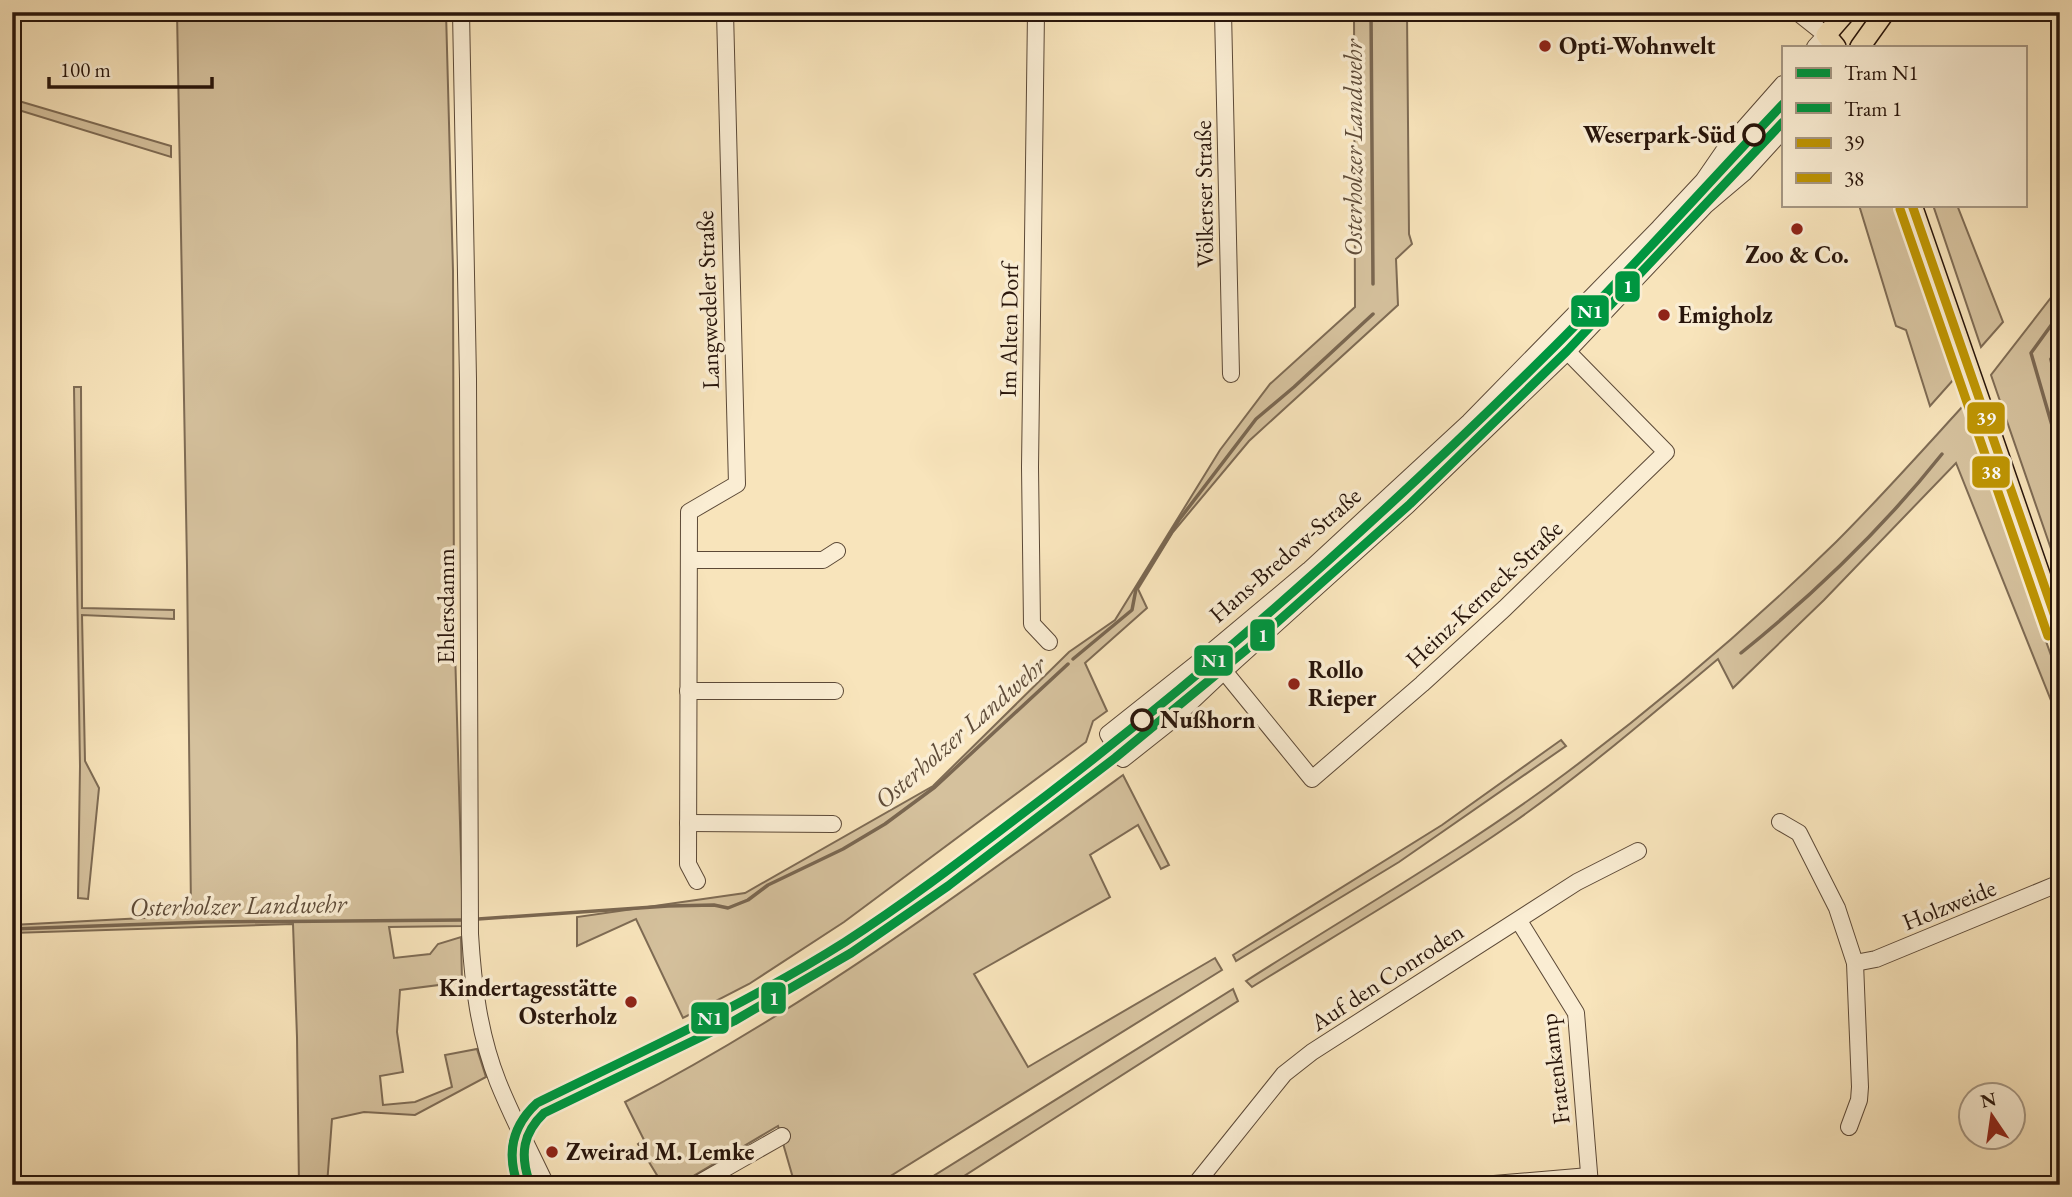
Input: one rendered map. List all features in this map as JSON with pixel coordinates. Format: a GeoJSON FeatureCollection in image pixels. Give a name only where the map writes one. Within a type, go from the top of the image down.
{"type":"FeatureCollection","features":[{"type":"Feature","properties":{"kind":"main road"},"geometry":{"type":"LineString","coordinates":[[1826,43],[1840,14],[1864,45],[1885,12]]}},
{"type":"Feature","properties":{"kind":"main road"},"geometry":{"type":"LineString","coordinates":[[1912,206],[2060,632]]}},
{"type":"Feature","properties":{"kind":"street","name":"Ehlersdamm"},"geometry":{"type":"LineString","coordinates":[[461,12],[468,393],[470,920],[473,976],[478,1016],[498,1083],[546,1185]]}},
{"type":"Feature","properties":{"kind":"street","name":"Langwedeler Straße"},"geometry":{"type":"LineString","coordinates":[[697,881],[688,864],[689,512],[737,484],[724,12]]}},
{"type":"Feature","properties":{"kind":"street","name":"Im Alten Dorf"},"geometry":{"type":"LineString","coordinates":[[1036,12],[1030,467],[1032,624],[1049,642]]}},
{"type":"Feature","properties":{"kind":"street","name":"Völkerser Straße"},"geometry":{"type":"LineString","coordinates":[[1223,12],[1231,374]]}},
{"type":"Feature","properties":{"kind":"street"},"geometry":{"type":"LineString","coordinates":[[1797,12],[1826,43]]}},
{"type":"Feature","properties":{"kind":"street","name":"Hans-Bredow-Straße"},"geometry":{"type":"LineString","coordinates":[[1782,85],[1723,152],[1703,181],[1469,422],[1309,570],[1108,734],[1123,759],[1171,721],[1408,505],[1567,352],[1705,206],[1744,173],[1782,131]]}},
{"type":"Feature","properties":{"kind":"street","name":"Heinz-Kerneck-Straße"},"geometry":{"type":"LineString","coordinates":[[1224,671],[1312,779],[1505,608],[1666,452],[1553,338]]}},
{"type":"Feature","properties":{"kind":"street"},"geometry":{"type":"LineString","coordinates":[[689,560],[823,560],[837,551]]}},
{"type":"Feature","properties":{"kind":"street"},"geometry":{"type":"LineString","coordinates":[[688,691],[835,691]]}},
{"type":"Feature","properties":{"kind":"street"},"geometry":{"type":"LineString","coordinates":[[1780,822],[1799,834],[1837,908],[1855,963],[1860,1087],[1859,1100],[1849,1127]]}},
{"type":"Feature","properties":{"kind":"street"},"geometry":{"type":"LineString","coordinates":[[688,823],[833,824]]}},
{"type":"Feature","properties":{"kind":"street","name":"Auf den Conroden"},"geometry":{"type":"LineString","coordinates":[[1195,1185],[1284,1074],[1312,1052],[1577,882],[1638,851]]}},
{"type":"Feature","properties":{"kind":"street","name":"Holzweide"},"geometry":{"type":"LineString","coordinates":[[1855,963],[1876,960],[2060,883]]}},
{"type":"Feature","properties":{"kind":"street","name":"Fratenkamp"},"geometry":{"type":"LineString","coordinates":[[1519,920],[1576,1013],[1589,1181]]}},
{"type":"Feature","properties":{"kind":"street"},"geometry":{"type":"LineString","coordinates":[[696,1185],[782,1136]]}},
{"type":"Feature","properties":{"kind":"street"},"geometry":{"type":"LineString","coordinates":[[1482,1185],[1589,1181]]}},
{"type":"Feature","properties":{"kind":"shaded area"},"geometry":{"type":"Polygon","coordinates":[[[177,12],[446,12],[453,271],[454,615],[463,926],[389,927],[394,958],[430,954],[438,944],[461,937],[462,982],[400,990],[397,1032],[403,1072],[380,1076],[383,1105],[415,1102],[452,1087],[445,1055],[477,1049],[486,1077],[415,1115],[364,1112],[332,1119],[327,1185],[299,1185],[293,924],[12,933],[12,925],[144,918],[191,910],[177,12]]]}},
{"type":"Feature","properties":{"kind":"shaded area"},"geometry":{"type":"Polygon","coordinates":[[[1354,12],[1407,12],[1409,234],[1412,244],[1396,259],[1398,305],[1249,441],[1173,532],[1138,589],[1147,608],[1085,663],[1107,711],[1093,721],[1086,742],[844,922],[749,984],[683,1018],[636,919],[577,946],[577,917],[745,893],[933,786],[1069,652],[1115,620],[1220,450],[1270,384],[1355,307],[1354,12]]]}},
{"type":"Feature","properties":{"kind":"shaded area"},"geometry":{"type":"Polygon","coordinates":[[[12,99],[171,146],[171,157],[12,108],[12,99]]]}},
{"type":"Feature","properties":{"kind":"shaded area"},"geometry":{"type":"Polygon","coordinates":[[[1859,206],[1895,206],[1954,379],[1930,406],[1906,330],[1896,326],[1859,206]]]}},
{"type":"Feature","properties":{"kind":"shaded area"},"geometry":{"type":"Polygon","coordinates":[[[1933,206],[1957,206],[2003,322],[1981,347],[1933,206]]]}},
{"type":"Feature","properties":{"kind":"shaded area"},"geometry":{"type":"Polygon","coordinates":[[[2060,286],[2060,346],[2050,359],[2060,399],[2060,575],[1991,375],[2060,286]]]}},
{"type":"Feature","properties":{"kind":"shaded area"},"geometry":{"type":"Polygon","coordinates":[[[74,387],[81,387],[82,608],[174,610],[174,619],[82,615],[85,761],[99,788],[88,899],[78,898],[80,766],[74,387]]]}},
{"type":"Feature","properties":{"kind":"shaded area"},"geometry":{"type":"Polygon","coordinates":[[[1963,406],[2060,681],[2060,723],[1956,463],[1824,600],[1733,688],[1718,659],[1592,763],[1482,844],[1252,987],[1246,981],[1489,828],[1636,719],[1705,662],[1804,573],[1868,509],[1963,406]]]}},
{"type":"Feature","properties":{"kind":"shaded area"},"geometry":{"type":"Polygon","coordinates":[[[1561,740],[1566,746],[1399,862],[1236,961],[1233,955],[1442,825],[1561,740]]]}},
{"type":"Feature","properties":{"kind":"shaded area"},"geometry":{"type":"Polygon","coordinates":[[[1123,775],[1169,865],[1161,869],[1138,825],[1090,855],[1110,897],[974,974],[1028,1067],[1215,958],[1222,970],[876,1185],[795,1185],[778,1126],[678,1185],[663,1185],[638,1144],[644,1140],[625,1102],[755,1029],[818,989],[942,906],[1123,775]]]}},
{"type":"Feature","properties":{"kind":"shaded area"},"geometry":{"type":"Polygon","coordinates":[[[1233,989],[1238,1001],[950,1185],[919,1185],[1233,989]]]}},
{"type":"Feature","properties":{"kind":"waterway","name":"Osterholzer Landwehr"},"geometry":{"type":"LineString","coordinates":[[1371,12],[1373,284]]}},
{"type":"Feature","properties":{"kind":"waterway"},"geometry":{"type":"LineString","coordinates":[[2060,313],[2031,353],[2060,453]]}},
{"type":"Feature","properties":{"kind":"waterway","name":"Osterholzer Landwehr"},"geometry":{"type":"LineString","coordinates":[[1073,659],[1132,610],[1136,589],[1179,520],[1256,419],[1373,314]]}},
{"type":"Feature","properties":{"kind":"waterway"},"geometry":{"type":"LineString","coordinates":[[1741,653],[1847,559],[1896,508],[1942,454]]}},
{"type":"Feature","properties":{"kind":"waterway","name":"Osterholzer Landwehr"},"geometry":{"type":"LineString","coordinates":[[478,919],[668,906],[714,905],[728,908],[748,900],[768,885],[843,849],[885,824],[935,787],[1068,664]]}},
{"type":"Feature","properties":{"kind":"waterway","name":"Osterholzer Landwehr"},"geometry":{"type":"LineString","coordinates":[[12,929],[206,922],[464,920]]}},
{"type":"Feature","properties":{"kind":"tram line","name":"N1"},"geometry":{"type":"LineString","coordinates":[[518,1185],[512,1162],[514,1141],[522,1121],[537,1103],[732,1007],[808,965],[871,925],[948,870],[1114,743],[1245,634],[1372,521],[1556,345],[1782,105]]}},
{"type":"Feature","properties":{"kind":"tram line","name":"1"},"geometry":{"type":"LineString","coordinates":[[529,1181],[525,1144],[532,1128],[544,1113],[734,1021],[851,953],[948,886],[1115,758],[1247,649],[1410,504],[1567,351],[1782,123]]}},
{"type":"Feature","properties":{"kind":"transit line","name":"39"},"geometry":{"type":"LineString","coordinates":[[1912,206],[2060,631]]}},
{"type":"Feature","properties":{"kind":"transit line","name":"38"},"geometry":{"type":"LineString","coordinates":[[1900,209],[2048,636]]}},
{"type":"Feature","properties":{"kind":"place","name":"Opti-Wohnwelt"},"geometry":{"type":"Point","coordinates":[1545,46]}},
{"type":"Feature","properties":{"kind":"place","name":"Weserpark-Süd"},"geometry":{"type":"Point","coordinates":[1754,135]}},
{"type":"Feature","properties":{"kind":"place","name":"Zoo & Co."},"geometry":{"type":"Point","coordinates":[1797,229]}},
{"type":"Feature","properties":{"kind":"place","name":"Emigholz"},"geometry":{"type":"Point","coordinates":[1664,315]}},
{"type":"Feature","properties":{"kind":"place","name":"Rollo Rieper"},"geometry":{"type":"Point","coordinates":[1294,684]}},
{"type":"Feature","properties":{"kind":"place","name":"Nußhorn"},"geometry":{"type":"Point","coordinates":[1142,720]}},
{"type":"Feature","properties":{"kind":"place","name":"Kindertagesstätte Osterholz"},"geometry":{"type":"Point","coordinates":[631,1002]}},
{"type":"Feature","properties":{"kind":"place","name":"Zweirad M. Lemke"},"geometry":{"type":"Point","coordinates":[552,1152]}}]}
